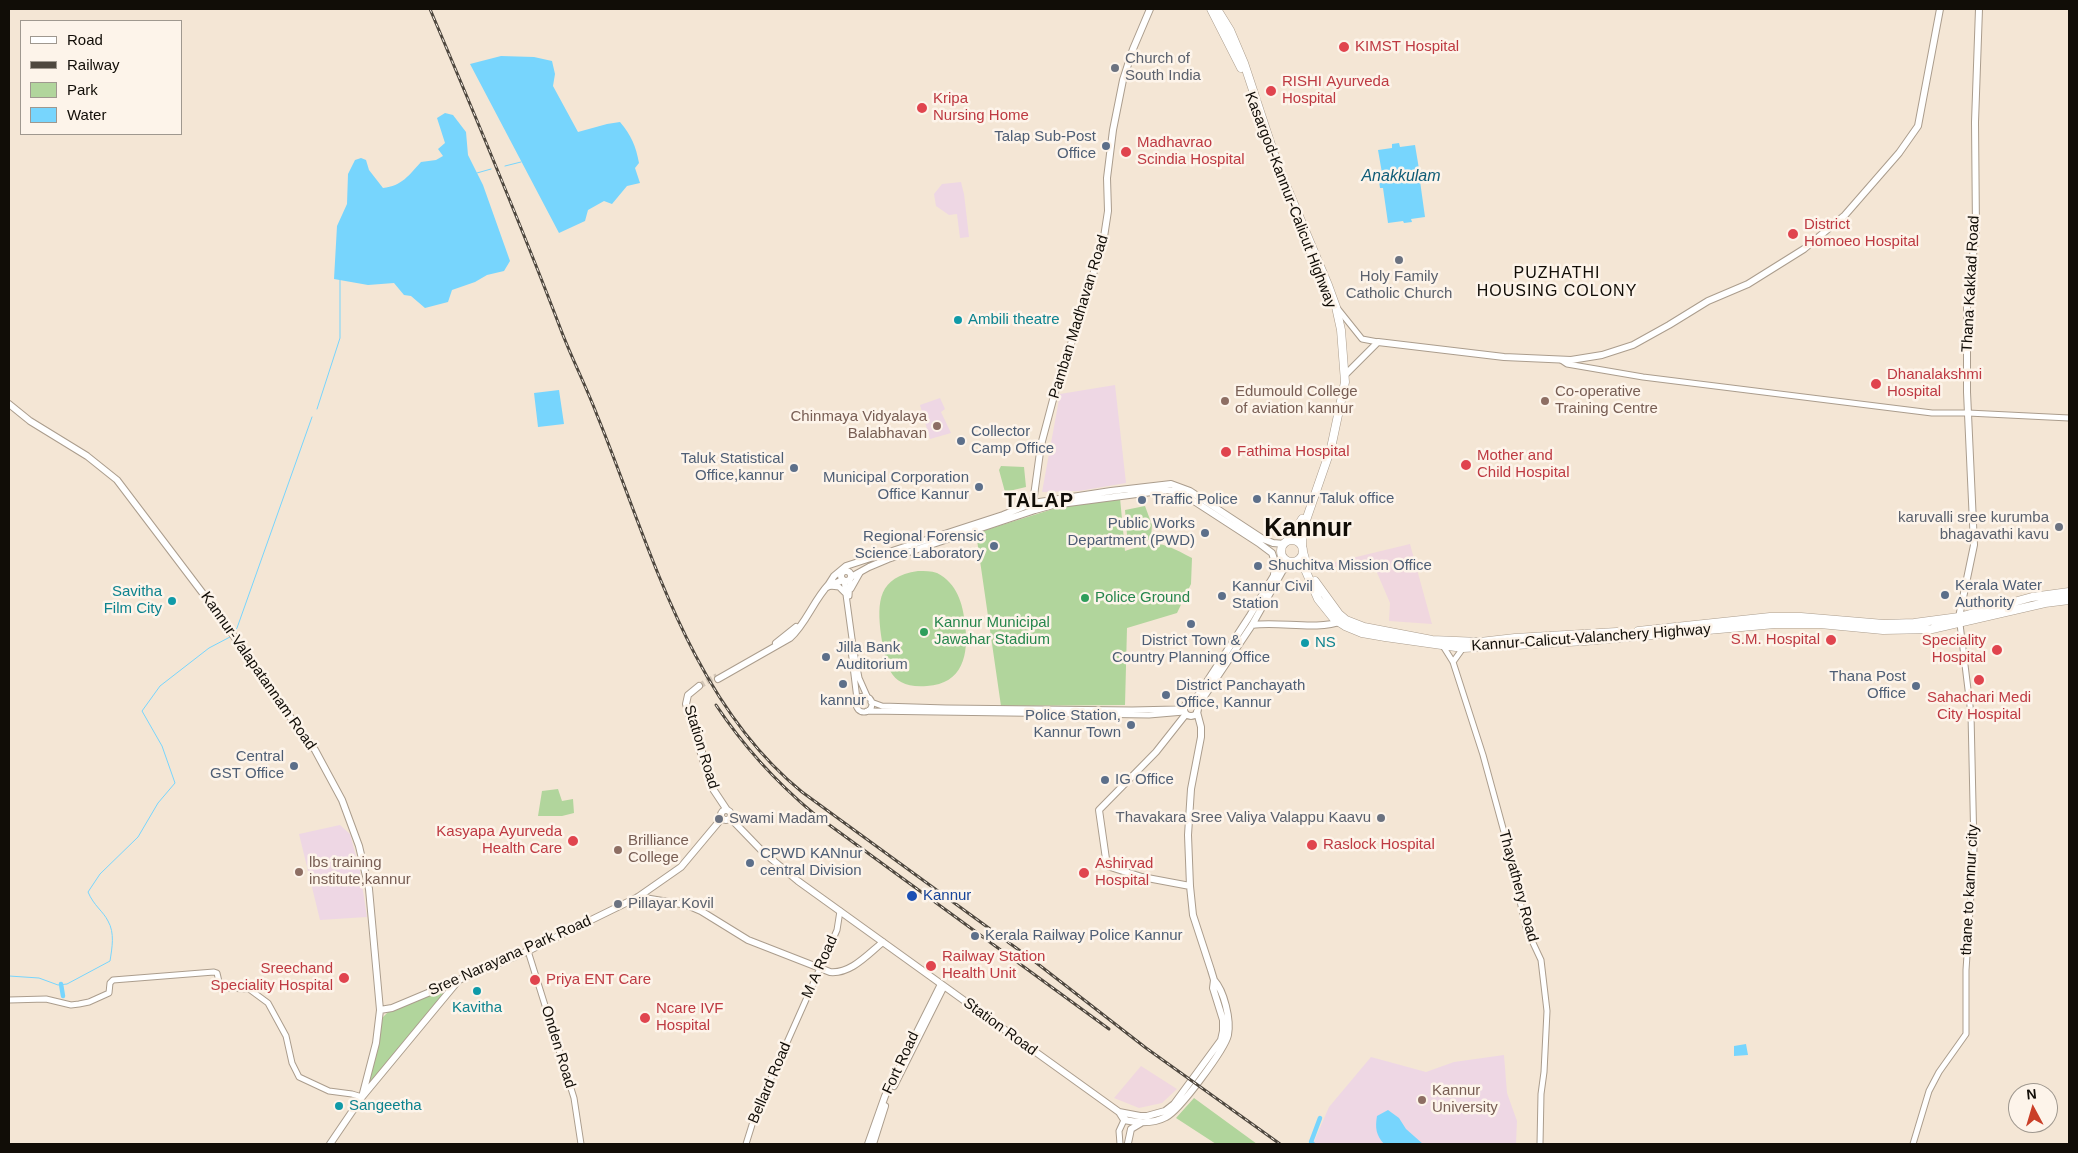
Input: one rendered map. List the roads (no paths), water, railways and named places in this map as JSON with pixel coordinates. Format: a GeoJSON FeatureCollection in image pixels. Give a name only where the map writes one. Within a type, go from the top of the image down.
{"type":"FeatureCollection","features":[{"type":"Feature","properties":{"kind":"highway","name":"Kasargod-Kannur-Calicut Highway"},"geometry":{"type":"LineString","coordinates":[[1215,11],[1230,30],[1244,63],[1278,166],[1319,259],[1336,307],[1344,379],[1327,447],[1304,516],[1289,539]]}},
{"type":"Feature","properties":{"kind":"highway","name":"Kasargod-Kannur-Calicut Highway"},"geometry":{"type":"LineString","coordinates":[[1215,11],[1240,65],[1279,180],[1331,305],[1344,379]]}},
{"type":"Feature","properties":{"kind":"highway"},"geometry":{"type":"LineString","coordinates":[[1303,549],[1297,541],[1289,539],[1281,549],[1282,556],[1287,561],[1296,562],[1302,558],[1303,549],[1304,516]]}},
{"type":"Feature","properties":{"kind":"highway","name":"Kannur-Calicut-Valanchery Highway"},"geometry":{"type":"LineString","coordinates":[[1303,549],[1310,572],[1342,621],[1387,632],[1464,645]]}},
{"type":"Feature","properties":{"kind":"highway","name":"Kannur-Calicut-Valanchery Highway"},"geometry":{"type":"LineString","coordinates":[[1296,562],[1304,567],[1318,599],[1342,621],[1362,633],[1444,646],[1638,631],[1770,617],[1801,617],[1884,624],[1960,620],[2069,600]]}},
{"type":"Feature","properties":{"kind":"highway","name":"Kannur-Calicut-Valanchery Highway"},"geometry":{"type":"LineString","coordinates":[[1960,620],[2032,597],[2069,592]]}},
{"type":"Feature","properties":{"kind":"main road","name":"Pamban Madhavan Road"},"geometry":{"type":"LineString","coordinates":[[1034,506],[1041,445],[1059,377],[1081,316],[1104,237],[1108,211],[1107,178],[1113,130],[1123,80],[1133,49],[1150,9]]}},
{"type":"Feature","properties":{"kind":"main road"},"geometry":{"type":"LineString","coordinates":[[1344,379],[1378,342],[1504,357],[1560,360],[1571,360],[1616,351],[1650,336],[1708,301],[1748,284],[1787,261],[1822,236],[1845,215],[1899,153],[1918,126],[1940,9]]}},
{"type":"Feature","properties":{"kind":"main road","name":"Thana Kakkad Road"},"geometry":{"type":"LineString","coordinates":[[1960,620],[1974,545],[1968,413],[1967,307],[1976,230],[1975,122],[1979,9]]}},
{"type":"Feature","properties":{"kind":"main road","name":"Kannur-Valapatannam Road"},"geometry":{"type":"LineString","coordinates":[[9,404],[30,421],[87,456],[118,480],[220,616],[279,702],[315,750],[342,800],[359,846],[369,889],[380,1010],[376,1043],[362,1097]]}},
{"type":"Feature","properties":{"kind":"main road"},"geometry":{"type":"LineString","coordinates":[[827,587],[888,559],[1034,506],[1043,501],[1171,484],[1190,491],[1282,556],[1274,574],[1225,656],[1196,707],[1193,716],[1185,711]]}},
{"type":"Feature","properties":{"kind":"main road"},"geometry":{"type":"LineString","coordinates":[[1035,486],[1043,501]]}},
{"type":"Feature","properties":{"kind":"main road"},"geometry":{"type":"LineString","coordinates":[[718,678],[775,644],[804,620],[816,599],[834,576],[846,566],[1034,506],[1149,491],[1176,491],[1262,541],[1273,543],[1289,539]]}},
{"type":"Feature","properties":{"kind":"main road"},"geometry":{"type":"LineString","coordinates":[[1262,541],[1289,539]]}},
{"type":"Feature","properties":{"kind":"main road"},"geometry":{"type":"LineString","coordinates":[[1262,541],[1274,558],[1276,565],[1274,574]]}},
{"type":"Feature","properties":{"kind":"main road"},"geometry":{"type":"LineString","coordinates":[[846,577],[858,562]]}},
{"type":"Feature","properties":{"kind":"main road"},"geometry":{"type":"LineString","coordinates":[[1123,1115],[1140,1116],[1164,1111],[1174,1104],[1221,1040],[1223,1020],[1213,988],[1214,980],[1196,924],[1190,886],[1188,835],[1192,789],[1201,737],[1201,727],[1196,707],[1252,625],[1284,570],[1296,562]]}},
{"type":"Feature","properties":{"kind":"main road"},"geometry":{"type":"LineString","coordinates":[[1252,625],[1272,622],[1324,626],[1342,621]]}},
{"type":"Feature","properties":{"kind":"main road","name":"Station Road"},"geometry":{"type":"LineString","coordinates":[[699,688],[688,695],[688,700],[702,757],[716,795],[727,816],[781,867],[1123,1115]]}},
{"type":"Feature","properties":{"kind":"main road"},"geometry":{"type":"LineString","coordinates":[[1190,886],[1142,876],[1107,866],[1098,810],[1156,752],[1185,711],[1188,703],[1196,707]]}},
{"type":"Feature","properties":{"kind":"main road","name":"Sree Narayana Park Road"},"geometry":{"type":"LineString","coordinates":[[380,1010],[392,1008],[528,951],[638,897],[681,866],[727,816]]}},
{"type":"Feature","properties":{"kind":"main road"},"geometry":{"type":"LineString","coordinates":[[638,897],[687,905],[701,911],[748,940],[819,968],[837,973],[845,971],[883,942]]}},
{"type":"Feature","properties":{"kind":"main road"},"geometry":{"type":"LineString","coordinates":[[330,1144],[362,1097],[459,980]]}},
{"type":"Feature","properties":{"kind":"main road"},"geometry":{"type":"LineString","coordinates":[[1128,1144],[1131,1129],[1142,1122],[1165,1118],[1180,1106],[1222,1049],[1228,1034],[1228,1021],[1220,986],[1214,980]]}},
{"type":"Feature","properties":{"kind":"main road","name":"Fort Road"},"geometry":{"type":"LineString","coordinates":[[868,1144],[878,1112],[942,985]]}},
{"type":"Feature","properties":{"kind":"main road","name":"Fort Road"},"geometry":{"type":"LineString","coordinates":[[873,1144],[886,1104],[902,1066]]}},
{"type":"Feature","properties":{"kind":"main road"},"geometry":{"type":"LineString","coordinates":[[1123,1115],[1142,1122]]}},
{"type":"Feature","properties":{"kind":"street"},"geometry":{"type":"LineString","coordinates":[[1336,307],[1362,339],[1378,342]]}},
{"type":"Feature","properties":{"kind":"street"},"geometry":{"type":"LineString","coordinates":[[1560,360],[1567,364],[1643,377],[1798,398],[1932,413],[2069,418]]}},
{"type":"Feature","properties":{"kind":"street"},"geometry":{"type":"LineString","coordinates":[[848,594],[862,570]]}},
{"type":"Feature","properties":{"kind":"street"},"geometry":{"type":"LineString","coordinates":[[846,577],[853,646],[859,678],[866,696],[871,702],[882,706],[972,710]]}},
{"type":"Feature","properties":{"kind":"street"},"geometry":{"type":"LineString","coordinates":[[827,587],[839,587],[848,594]]}},
{"type":"Feature","properties":{"kind":"street","name":"thane to kannur city"},"geometry":{"type":"LineString","coordinates":[[1913,1144],[1929,1091],[1939,1072],[1966,1034],[1966,970],[1974,849],[1971,714],[1960,620]]}},
{"type":"Feature","properties":{"kind":"street"},"geometry":{"type":"LineString","coordinates":[[1454,662],[1464,645]]}},
{"type":"Feature","properties":{"kind":"street"},"geometry":{"type":"LineString","coordinates":[[853,646],[851,650],[856,704],[857,708],[862,711],[1176,709],[1185,711]]}},
{"type":"Feature","properties":{"kind":"street","name":"Thayathery Road"},"geometry":{"type":"LineString","coordinates":[[1444,646],[1454,662],[1492,788],[1526,928],[1541,960],[1547,1011],[1541,1094],[1540,1144]]}},
{"type":"Feature","properties":{"kind":"street"},"geometry":{"type":"LineString","coordinates":[[857,699],[866,696]]}},
{"type":"Feature","properties":{"kind":"street"},"geometry":{"type":"LineString","coordinates":[[867,711],[871,707],[871,702]]}},
{"type":"Feature","properties":{"kind":"street","name":"M A Road"},"geometry":{"type":"LineString","coordinates":[[797,1022],[837,930],[840,911]]}},
{"type":"Feature","properties":{"kind":"street","name":"Onden Road"},"geometry":{"type":"LineString","coordinates":[[528,951],[574,1098],[581,1144]]}},
{"type":"Feature","properties":{"kind":"street"},"geometry":{"type":"LineString","coordinates":[[9,1000],[46,999],[71,1005],[79,1004],[105,996],[109,993],[110,984],[114,980],[214,972],[217,973],[220,986],[224,988],[249,989],[268,1003],[282,1028],[292,1063],[299,1077],[329,1091],[362,1097]]}},
{"type":"Feature","properties":{"kind":"street","name":"Bellard Road"},"geometry":{"type":"LineString","coordinates":[[746,1144],[756,1112],[797,1022]]}},
{"type":"Feature","properties":{"kind":"street"},"geometry":{"type":"LineString","coordinates":[[1123,1115],[1127,1128],[1128,1144]]}},
{"type":"Feature","properties":{"kind":"street"},"geometry":{"type":"LineString","coordinates":[[1120,1144],[1119,1131],[1123,1115]]}},
{"type":"Feature","properties":{"kind":"water"},"geometry":{"type":"Polygon","coordinates":[[[501,56],[534,57],[552,61],[555,74],[553,86],[578,132],[620,122],[630,136],[636,151],[639,163],[635,168],[640,183],[627,186],[612,204],[604,201],[588,210],[585,221],[559,233],[470,64],[501,56]]]}},
{"type":"Feature","properties":{"kind":"water"},"geometry":{"type":"Polygon","coordinates":[[[445,113],[453,115],[466,132],[468,155],[483,185],[510,261],[504,271],[487,275],[475,282],[452,290],[448,302],[425,308],[411,296],[404,295],[394,283],[368,285],[334,279],[337,226],[347,204],[348,174],[355,160],[361,158],[366,160],[369,170],[383,188],[395,185],[405,179],[421,162],[436,160],[443,156],[438,149],[445,143],[437,118],[445,113]]]}},
{"type":"Feature","properties":{"kind":"water","name":"Anakkulam"},"geometry":{"type":"Polygon","coordinates":[[[1399,143],[1400,147],[1415,145],[1419,169],[1422,170],[1423,181],[1420,181],[1425,217],[1411,219],[1412,222],[1388,223],[1383,188],[1380,188],[1378,174],[1382,173],[1378,150],[1392,148],[1392,144],[1399,143]]]}},
{"type":"Feature","properties":{"kind":"water"},"geometry":{"type":"Polygon","coordinates":[[[559,390],[564,424],[538,427],[534,393],[559,390]]]}},
{"type":"Feature","properties":{"kind":"water"},"geometry":{"type":"Polygon","coordinates":[[[1746,1044],[1748,1055],[1734,1056],[1734,1046],[1746,1044]]]}},
{"type":"Feature","properties":{"kind":"water"},"geometry":{"type":"Polygon","coordinates":[[[1388,1110],[1399,1118],[1406,1129],[1423,1144],[1384,1144],[1379,1138],[1376,1120],[1377,1116],[1388,1110]]]}},
{"type":"Feature","properties":{"kind":"waterway"},"geometry":{"type":"LineString","coordinates":[[505,166],[521,162]]}},
{"type":"Feature","properties":{"kind":"waterway"},"geometry":{"type":"LineString","coordinates":[[477,173],[491,169]]}},
{"type":"Feature","properties":{"kind":"waterway"},"geometry":{"type":"LineString","coordinates":[[317,409],[340,338],[340,279]]}},
{"type":"Feature","properties":{"kind":"waterway"},"geometry":{"type":"LineString","coordinates":[[234,632],[312,417]]}},
{"type":"Feature","properties":{"kind":"waterway"},"geometry":{"type":"LineString","coordinates":[[9,976],[39,978],[58,985],[67,984],[110,961],[112,930],[106,917],[88,892],[100,874],[138,837],[158,803],[175,783],[162,746],[142,711],[160,686],[209,648],[230,637]]}},
{"type":"Feature","properties":{"kind":"waterway"},"geometry":{"type":"LineString","coordinates":[[61,984],[63,996]]}},
{"type":"Feature","properties":{"kind":"waterway"},"geometry":{"type":"LineString","coordinates":[[1313,1144],[1311,1142],[1320,1118]]}},
{"type":"Feature","properties":{"kind":"tunnel"},"geometry":{"type":"LineString","coordinates":[[699,686],[717,676]]}},
{"type":"Feature","properties":{"kind":"railway"},"geometry":{"type":"LineString","coordinates":[[430,9],[513,209],[565,341],[593,404],[655,567],[701,667],[730,713],[763,755],[802,792],[1034,961],[1146,1048],[1280,1144]]}},
{"type":"Feature","properties":{"kind":"railway"},"geometry":{"type":"LineString","coordinates":[[716,705],[761,763],[813,813],[1109,1029]]}},
{"type":"Feature","properties":{"kind":"place","name":"KIMST Hospital"},"geometry":{"type":"Point","coordinates":[1344,47]}},
{"type":"Feature","properties":{"kind":"place","name":"Church of South India"},"geometry":{"type":"Point","coordinates":[1115,68]}},
{"type":"Feature","properties":{"kind":"place","name":"RISHI Ayurveda Hospital"},"geometry":{"type":"Point","coordinates":[1271,91]}},
{"type":"Feature","properties":{"kind":"place","name":"Kripa Nursing Home"},"geometry":{"type":"Point","coordinates":[922,108]}},
{"type":"Feature","properties":{"kind":"place","name":"Talap Sub-Post Office"},"geometry":{"type":"Point","coordinates":[1106,146]}},
{"type":"Feature","properties":{"kind":"place","name":"Madhavrao Scindia Hospital"},"geometry":{"type":"Point","coordinates":[1126,152]}},
{"type":"Feature","properties":{"kind":"place","name":"District Homoeo Hospital"},"geometry":{"type":"Point","coordinates":[1793,234]}},
{"type":"Feature","properties":{"kind":"place","name":"Holy Family Catholic Church"},"geometry":{"type":"Point","coordinates":[1399,260]}},
{"type":"Feature","properties":{"kind":"place","name":"Ambili theatre"},"geometry":{"type":"Point","coordinates":[958,320]}},
{"type":"Feature","properties":{"kind":"place","name":"Dhanalakshmi Hospital"},"geometry":{"type":"Point","coordinates":[1876,384]}},
{"type":"Feature","properties":{"kind":"place","name":"Edumould College of aviation kannur"},"geometry":{"type":"Point","coordinates":[1225,401]}},
{"type":"Feature","properties":{"kind":"place","name":"Co-operative Training Centre"},"geometry":{"type":"Point","coordinates":[1545,401]}},
{"type":"Feature","properties":{"kind":"place","name":"Chinmaya Vidyalaya Balabhavan"},"geometry":{"type":"Point","coordinates":[937,426]}},
{"type":"Feature","properties":{"kind":"place","name":"Collector Camp Office"},"geometry":{"type":"Point","coordinates":[961,441]}},
{"type":"Feature","properties":{"kind":"place","name":"Fathima Hospital"},"geometry":{"type":"Point","coordinates":[1226,452]}},
{"type":"Feature","properties":{"kind":"place","name":"Mother and Child Hospital"},"geometry":{"type":"Point","coordinates":[1466,465]}},
{"type":"Feature","properties":{"kind":"place","name":"Taluk Statistical Office,kannur"},"geometry":{"type":"Point","coordinates":[794,468]}},
{"type":"Feature","properties":{"kind":"place","name":"Municipal Corporation Office Kannur"},"geometry":{"type":"Point","coordinates":[979,487]}},
{"type":"Feature","properties":{"kind":"place","name":"Kannur Taluk office"},"geometry":{"type":"Point","coordinates":[1257,499]}},
{"type":"Feature","properties":{"kind":"place","name":"Traffic Police"},"geometry":{"type":"Point","coordinates":[1142,500]}},
{"type":"Feature","properties":{"kind":"place","name":"karuvalli sree kurumba bhagavathi kavu"},"geometry":{"type":"Point","coordinates":[2059,527]}},
{"type":"Feature","properties":{"kind":"place","name":"Public Works Department (PWD)"},"geometry":{"type":"Point","coordinates":[1205,533]}},
{"type":"Feature","properties":{"kind":"place","name":"Regional Forensic Science Laboratory"},"geometry":{"type":"Point","coordinates":[994,546]}},
{"type":"Feature","properties":{"kind":"place","name":"Shuchitva Mission Office"},"geometry":{"type":"Point","coordinates":[1258,566]}},
{"type":"Feature","properties":{"kind":"place","name":"Kerala Water Authority"},"geometry":{"type":"Point","coordinates":[1945,595]}},
{"type":"Feature","properties":{"kind":"place","name":"Kannur Civil Station"},"geometry":{"type":"Point","coordinates":[1222,596]}},
{"type":"Feature","properties":{"kind":"place","name":"Police Ground"},"geometry":{"type":"Point","coordinates":[1085,598]}},
{"type":"Feature","properties":{"kind":"place","name":"Savitha Film City"},"geometry":{"type":"Point","coordinates":[172,601]}},
{"type":"Feature","properties":{"kind":"place","name":"District Town & Country Planning Office"},"geometry":{"type":"Point","coordinates":[1191,624]}},
{"type":"Feature","properties":{"kind":"place","name":"Kannur Municipal Jawahar Stadium"},"geometry":{"type":"Point","coordinates":[924,632]}},
{"type":"Feature","properties":{"kind":"place","name":"S.M. Hospital"},"geometry":{"type":"Point","coordinates":[1831,640]}},
{"type":"Feature","properties":{"kind":"place","name":"NS"},"geometry":{"type":"Point","coordinates":[1305,643]}},
{"type":"Feature","properties":{"kind":"place","name":"Speciality Hospital"},"geometry":{"type":"Point","coordinates":[1997,650]}},
{"type":"Feature","properties":{"kind":"place","name":"Jilla Bank Auditorium"},"geometry":{"type":"Point","coordinates":[826,657]}},
{"type":"Feature","properties":{"kind":"place","name":"Sahachari Medi City Hospital"},"geometry":{"type":"Point","coordinates":[1979,680]}},
{"type":"Feature","properties":{"kind":"place","name":"kannur"},"geometry":{"type":"Point","coordinates":[843,684]}},
{"type":"Feature","properties":{"kind":"place","name":"Thana Post Office"},"geometry":{"type":"Point","coordinates":[1916,686]}},
{"type":"Feature","properties":{"kind":"place","name":"District Panchayath Office, Kannur"},"geometry":{"type":"Point","coordinates":[1166,695]}},
{"type":"Feature","properties":{"kind":"place","name":"Police Station, Kannur Town"},"geometry":{"type":"Point","coordinates":[1131,725]}},
{"type":"Feature","properties":{"kind":"place","name":"Central GST Office"},"geometry":{"type":"Point","coordinates":[294,766]}},
{"type":"Feature","properties":{"kind":"place","name":"IG Office"},"geometry":{"type":"Point","coordinates":[1105,780]}},
{"type":"Feature","properties":{"kind":"place","name":"Thavakara Sree Valiya Valappu Kaavu"},"geometry":{"type":"Point","coordinates":[1381,818]}},
{"type":"Feature","properties":{"kind":"place","name":"Swami Madam"},"geometry":{"type":"Point","coordinates":[719,819]}},
{"type":"Feature","properties":{"kind":"place","name":"Kasyapa Ayurveda Health Care"},"geometry":{"type":"Point","coordinates":[573,841]}},
{"type":"Feature","properties":{"kind":"place","name":"Raslock Hospital"},"geometry":{"type":"Point","coordinates":[1312,845]}},
{"type":"Feature","properties":{"kind":"place","name":"Brilliance College"},"geometry":{"type":"Point","coordinates":[618,850]}},
{"type":"Feature","properties":{"kind":"place","name":"CPWD KANnur central Division"},"geometry":{"type":"Point","coordinates":[750,863]}},
{"type":"Feature","properties":{"kind":"place","name":"lbs training institute,kannur"},"geometry":{"type":"Point","coordinates":[299,872]}},
{"type":"Feature","properties":{"kind":"place","name":"Ashirvad Hospital"},"geometry":{"type":"Point","coordinates":[1084,873]}},
{"type":"Feature","properties":{"kind":"place","name":"Kannur"},"geometry":{"type":"Point","coordinates":[912,896]}},
{"type":"Feature","properties":{"kind":"place","name":"Pillayar Kovil"},"geometry":{"type":"Point","coordinates":[618,904]}},
{"type":"Feature","properties":{"kind":"place","name":"Kerala Railway Police Kannur"},"geometry":{"type":"Point","coordinates":[975,936]}},
{"type":"Feature","properties":{"kind":"place","name":"Railway Station Health Unit"},"geometry":{"type":"Point","coordinates":[931,966]}},
{"type":"Feature","properties":{"kind":"place","name":"Sreechand Speciality Hospital"},"geometry":{"type":"Point","coordinates":[344,978]}},
{"type":"Feature","properties":{"kind":"place","name":"Priya ENT Care"},"geometry":{"type":"Point","coordinates":[535,980]}},
{"type":"Feature","properties":{"kind":"place","name":"Kavitha"},"geometry":{"type":"Point","coordinates":[477,991]}},
{"type":"Feature","properties":{"kind":"place","name":"Ncare IVF Hospital"},"geometry":{"type":"Point","coordinates":[645,1018]}},
{"type":"Feature","properties":{"kind":"place","name":"Kannur University"},"geometry":{"type":"Point","coordinates":[1422,1100]}},
{"type":"Feature","properties":{"kind":"place","name":"Sangeetha"},"geometry":{"type":"Point","coordinates":[339,1106]}},
{"type":"Feature","properties":{"kind":"district","name":"PUZHATHI HOUSING COLONY"},"geometry":{"type":"Point","coordinates":[1557,283]}},
{"type":"Feature","properties":{"kind":"district","name":"TALAP"},"geometry":{"type":"Point","coordinates":[1039,501]}},
{"type":"Feature","properties":{"kind":"district","name":"Kannur"},"geometry":{"type":"Point","coordinates":[1308,529]}}]}
